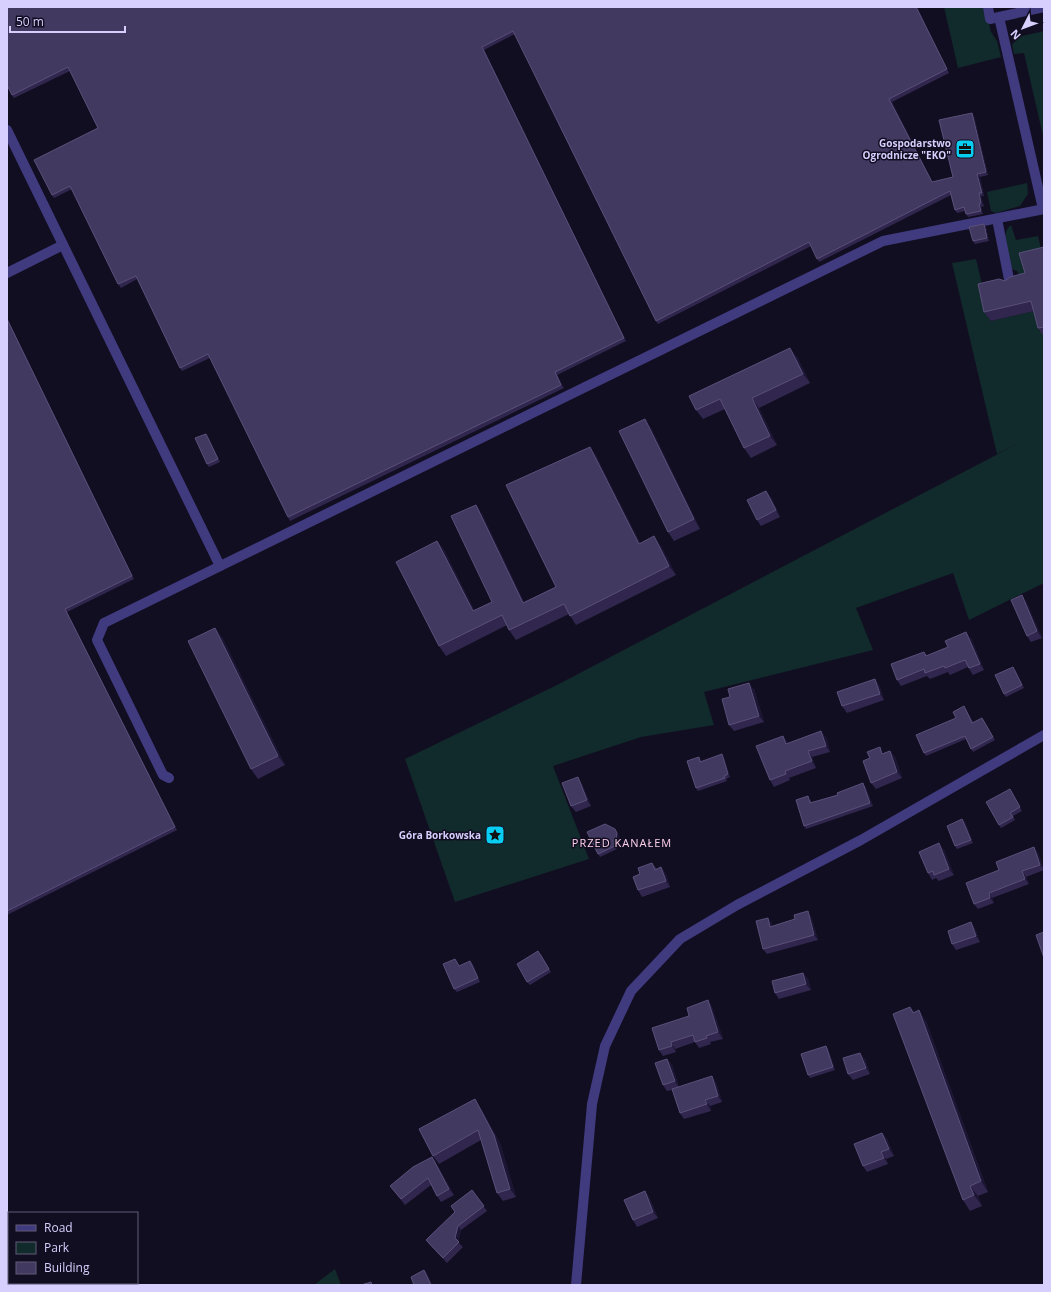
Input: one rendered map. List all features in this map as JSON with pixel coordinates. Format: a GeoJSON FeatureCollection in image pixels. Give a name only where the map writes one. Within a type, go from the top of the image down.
{"type":"FeatureCollection","features":[{"type":"Feature","properties":{"kind":"street"},"geometry":{"type":"LineString","coordinates":[[988,7],[990,19],[999,17],[1010,11],[1044,7]]}},
{"type":"Feature","properties":{"kind":"street"},"geometry":{"type":"LineString","coordinates":[[169,778],[163,775],[97,640],[104,623],[883,241],[1044,209],[999,17]]}},
{"type":"Feature","properties":{"kind":"street"},"geometry":{"type":"LineString","coordinates":[[7,130],[220,566]]}},
{"type":"Feature","properties":{"kind":"street"},"geometry":{"type":"LineString","coordinates":[[997,219],[1010,284]]}},
{"type":"Feature","properties":{"kind":"street"},"geometry":{"type":"LineString","coordinates":[[7,273],[63,245]]}},
{"type":"Feature","properties":{"kind":"street"},"geometry":{"type":"LineString","coordinates":[[576,1285],[592,1104],[605,1046],[631,991],[680,939],[736,905],[861,840],[1044,735]]}},
{"type":"Feature","properties":{"kind":"green space"},"geometry":{"type":"Polygon","coordinates":[[[944,7],[985,7],[991,32],[997,41],[1001,57],[958,68],[944,7]]]}},
{"type":"Feature","properties":{"kind":"green space"},"geometry":{"type":"Polygon","coordinates":[[[1044,31],[1044,140],[1024,53],[1014,54],[1012,45],[1018,37],[1044,31]]]}},
{"type":"Feature","properties":{"kind":"green space"},"geometry":{"type":"Polygon","coordinates":[[[1027,183],[1028,194],[1020,206],[996,213],[991,211],[987,192],[1027,183]]]}},
{"type":"Feature","properties":{"kind":"green space"},"geometry":{"type":"Polygon","coordinates":[[[1011,225],[1016,240],[1038,236],[1043,258],[1029,273],[1019,275],[1017,271],[1012,269],[1005,239],[1007,229],[1011,225]]]}},
{"type":"Feature","properties":{"kind":"green space"},"geometry":{"type":"Polygon","coordinates":[[[976,259],[991,321],[1038,310],[1044,337],[1044,583],[969,620],[953,573],[856,608],[873,650],[704,692],[714,725],[641,737],[553,766],[589,859],[455,902],[405,759],[557,685],[1019,443],[997,454],[952,263],[976,259]]]}},
{"type":"Feature","properties":{"kind":"green space"},"geometry":{"type":"Polygon","coordinates":[[[335,1269],[341,1285],[314,1285],[335,1269]]]}},
{"type":"Feature","properties":{"kind":"building"},"geometry":{"type":"Polygon","coordinates":[[[7,7],[916,7],[947,69],[889,99],[932,182],[953,177],[939,120],[972,113],[986,172],[977,174],[982,193],[979,193],[981,203],[979,204],[981,211],[966,214],[964,207],[955,210],[950,191],[817,259],[809,242],[656,321],[513,31],[482,47],[624,338],[555,372],[561,385],[288,517],[208,354],[180,368],[136,276],[118,284],[70,186],[52,195],[34,160],[98,128],[68,67],[12,95],[7,85],[7,7]]]}},
{"type":"Feature","properties":{"kind":"building"},"geometry":{"type":"Polygon","coordinates":[[[984,224],[987,238],[973,241],[969,227],[984,224]]]}},
{"type":"Feature","properties":{"kind":"building"},"geometry":{"type":"Polygon","coordinates":[[[1044,247],[1044,327],[1038,328],[1031,301],[984,312],[978,284],[999,279],[1005,281],[1010,277],[1025,273],[1019,253],[1044,247]]]}},
{"type":"Feature","properties":{"kind":"building"},"geometry":{"type":"Polygon","coordinates":[[[7,319],[132,576],[65,609],[175,827],[7,911],[7,319]]]}},
{"type":"Feature","properties":{"kind":"building"},"geometry":{"type":"Polygon","coordinates":[[[790,348],[803,374],[752,398],[770,436],[744,448],[720,399],[696,410],[689,396],[790,348]]]}},
{"type":"Feature","properties":{"kind":"building"},"geometry":{"type":"Polygon","coordinates":[[[645,419],[694,519],[668,532],[619,431],[645,419]]]}},
{"type":"Feature","properties":{"kind":"building"},"geometry":{"type":"Polygon","coordinates":[[[206,434],[218,459],[207,464],[195,438],[206,434]]]}},
{"type":"Feature","properties":{"kind":"building"},"geometry":{"type":"Polygon","coordinates":[[[590,447],[639,544],[654,536],[669,566],[570,616],[564,604],[509,630],[502,615],[439,646],[396,562],[437,541],[473,611],[492,602],[451,516],[476,505],[523,603],[556,587],[506,485],[590,447]]]}},
{"type":"Feature","properties":{"kind":"building"},"geometry":{"type":"Polygon","coordinates":[[[766,491],[776,510],[757,520],[747,500],[766,491]]]}},
{"type":"Feature","properties":{"kind":"building"},"geometry":{"type":"Polygon","coordinates":[[[1022,595],[1037,631],[1027,636],[1011,600],[1022,595]]]}},
{"type":"Feature","properties":{"kind":"building"},"geometry":{"type":"Polygon","coordinates":[[[215,628],[278,756],[251,769],[188,641],[215,628]]]}},
{"type":"Feature","properties":{"kind":"building"},"geometry":{"type":"Polygon","coordinates":[[[966,632],[980,664],[969,668],[965,660],[945,668],[944,666],[925,673],[924,669],[897,680],[891,664],[924,652],[926,656],[948,647],[945,641],[966,632]]]}},
{"type":"Feature","properties":{"kind":"building"},"geometry":{"type":"Polygon","coordinates":[[[1013,667],[1022,685],[1004,694],[995,675],[1013,667]]]}},
{"type":"Feature","properties":{"kind":"building"},"geometry":{"type":"Polygon","coordinates":[[[875,679],[880,694],[842,706],[837,692],[875,679]]]}},
{"type":"Feature","properties":{"kind":"building"},"geometry":{"type":"Polygon","coordinates":[[[749,683],[759,716],[729,725],[722,699],[730,697],[728,689],[749,683]]]}},
{"type":"Feature","properties":{"kind":"building"},"geometry":{"type":"Polygon","coordinates":[[[964,706],[972,723],[982,718],[993,737],[971,749],[965,736],[924,753],[916,735],[956,718],[953,712],[964,706]]]}},
{"type":"Feature","properties":{"kind":"building"},"geometry":{"type":"Polygon","coordinates":[[[821,731],[826,746],[808,751],[812,761],[785,771],[786,774],[770,780],[756,746],[783,736],[786,744],[821,731]]]}},
{"type":"Feature","properties":{"kind":"building"},"geometry":{"type":"Polygon","coordinates":[[[880,747],[882,754],[890,751],[897,772],[871,783],[863,761],[870,758],[867,752],[880,747]]]}},
{"type":"Feature","properties":{"kind":"building"},"geometry":{"type":"Polygon","coordinates":[[[722,754],[728,774],[724,776],[725,778],[696,788],[687,761],[699,757],[700,762],[722,754]]]}},
{"type":"Feature","properties":{"kind":"building"},"geometry":{"type":"Polygon","coordinates":[[[578,777],[587,800],[571,806],[562,783],[578,777]]]}},
{"type":"Feature","properties":{"kind":"building"},"geometry":{"type":"Polygon","coordinates":[[[863,783],[870,803],[804,826],[796,800],[808,796],[810,803],[838,795],[837,793],[863,783]]]}},
{"type":"Feature","properties":{"kind":"building"},"geometry":{"type":"Polygon","coordinates":[[[1010,789],[1020,807],[1010,813],[1013,817],[999,825],[986,802],[1010,789]]]}},
{"type":"Feature","properties":{"kind":"building"},"geometry":{"type":"Polygon","coordinates":[[[962,819],[971,840],[955,846],[947,826],[962,819]]]}},
{"type":"Feature","properties":{"kind":"building"},"geometry":{"type":"Polygon","coordinates":[[[605,824],[615,829],[617,833],[615,846],[598,854],[587,832],[605,824]]]}},
{"type":"Feature","properties":{"kind":"building"},"geometry":{"type":"Polygon","coordinates":[[[939,843],[949,869],[934,875],[933,871],[928,873],[919,852],[939,843]]]}},
{"type":"Feature","properties":{"kind":"building"},"geometry":{"type":"Polygon","coordinates":[[[1034,847],[1040,865],[1022,871],[1025,879],[989,893],[990,898],[974,904],[966,883],[999,870],[996,862],[1034,847]]]}},
{"type":"Feature","properties":{"kind":"building"},"geometry":{"type":"Polygon","coordinates":[[[652,863],[655,870],[661,867],[666,881],[638,890],[633,877],[640,874],[638,868],[652,863]]]}},
{"type":"Feature","properties":{"kind":"building"},"geometry":{"type":"Polygon","coordinates":[[[808,911],[814,935],[763,949],[756,921],[768,918],[770,927],[795,919],[794,915],[808,911]]]}},
{"type":"Feature","properties":{"kind":"building"},"geometry":{"type":"Polygon","coordinates":[[[971,922],[976,936],[952,944],[948,931],[971,922]]]}},
{"type":"Feature","properties":{"kind":"building"},"geometry":{"type":"Polygon","coordinates":[[[1044,932],[1044,958],[1036,935],[1044,932]]]}},
{"type":"Feature","properties":{"kind":"building"},"geometry":{"type":"Polygon","coordinates":[[[538,951],[549,969],[527,982],[517,964],[538,951]]]}},
{"type":"Feature","properties":{"kind":"building"},"geometry":{"type":"Polygon","coordinates":[[[455,959],[459,966],[470,961],[478,978],[454,989],[443,964],[455,959]]]}},
{"type":"Feature","properties":{"kind":"building"},"geometry":{"type":"Polygon","coordinates":[[[803,973],[806,984],[775,993],[772,981],[803,973]]]}},
{"type":"Feature","properties":{"kind":"building"},"geometry":{"type":"Polygon","coordinates":[[[708,1000],[718,1032],[695,1042],[693,1035],[671,1042],[672,1046],[659,1050],[652,1028],[689,1016],[687,1008],[708,1000]]]}},
{"type":"Feature","properties":{"kind":"building"},"geometry":{"type":"Polygon","coordinates":[[[910,1007],[913,1013],[919,1010],[981,1181],[970,1186],[974,1195],[963,1200],[893,1014],[910,1007]]]}},
{"type":"Feature","properties":{"kind":"building"},"geometry":{"type":"Polygon","coordinates":[[[826,1046],[833,1067],[808,1075],[801,1054],[826,1046]]]}},
{"type":"Feature","properties":{"kind":"building"},"geometry":{"type":"Polygon","coordinates":[[[860,1053],[866,1068],[848,1074],[843,1058],[860,1053]]]}},
{"type":"Feature","properties":{"kind":"building"},"geometry":{"type":"Polygon","coordinates":[[[667,1059],[675,1081],[663,1085],[655,1063],[667,1059]]]}},
{"type":"Feature","properties":{"kind":"building"},"geometry":{"type":"Polygon","coordinates":[[[712,1076],[718,1096],[705,1100],[707,1104],[680,1113],[672,1089],[712,1076]]]}},
{"type":"Feature","properties":{"kind":"building"},"geometry":{"type":"Polygon","coordinates":[[[475,1099],[494,1135],[510,1189],[497,1193],[478,1130],[433,1156],[419,1129],[475,1099]]]}},
{"type":"Feature","properties":{"kind":"building"},"geometry":{"type":"Polygon","coordinates":[[[882,1133],[889,1149],[881,1152],[884,1158],[863,1166],[854,1144],[882,1133]]]}},
{"type":"Feature","properties":{"kind":"building"},"geometry":{"type":"Polygon","coordinates":[[[432,1157],[449,1189],[437,1196],[428,1178],[401,1199],[390,1186],[413,1167],[432,1157]]]}},
{"type":"Feature","properties":{"kind":"building"},"geometry":{"type":"Polygon","coordinates":[[[472,1190],[484,1206],[458,1226],[455,1238],[459,1242],[443,1258],[426,1240],[455,1212],[451,1206],[472,1190]]]}},
{"type":"Feature","properties":{"kind":"building"},"geometry":{"type":"Polygon","coordinates":[[[645,1191],[653,1212],[633,1220],[624,1200],[645,1191]]]}},
{"type":"Feature","properties":{"kind":"building"},"geometry":{"type":"Polygon","coordinates":[[[424,1270],[431,1285],[414,1285],[411,1277],[424,1270]]]}},
{"type":"Feature","properties":{"kind":"building"},"geometry":{"type":"Polygon","coordinates":[[[371,1282],[372,1285],[361,1285],[371,1282]]]}},
{"type":"Feature","properties":{"kind":"building"},"geometry":{"type":"Polygon","coordinates":[[[62,1284],[87,1284],[87,1285],[59,1285],[62,1284]]]}},
{"type":"Feature","properties":{"kind":"place","name":"Gospodarstwo Ogrodnicze \"EKO\""},"geometry":{"type":"Point","coordinates":[965,149]}},
{"type":"Feature","properties":{"kind":"place","name":"Góra Borkowska"},"geometry":{"type":"Point","coordinates":[495,835]}},
{"type":"Feature","properties":{"kind":"district","name":"PRZED KANAŁEM"},"geometry":{"type":"Point","coordinates":[622,843]}}]}
